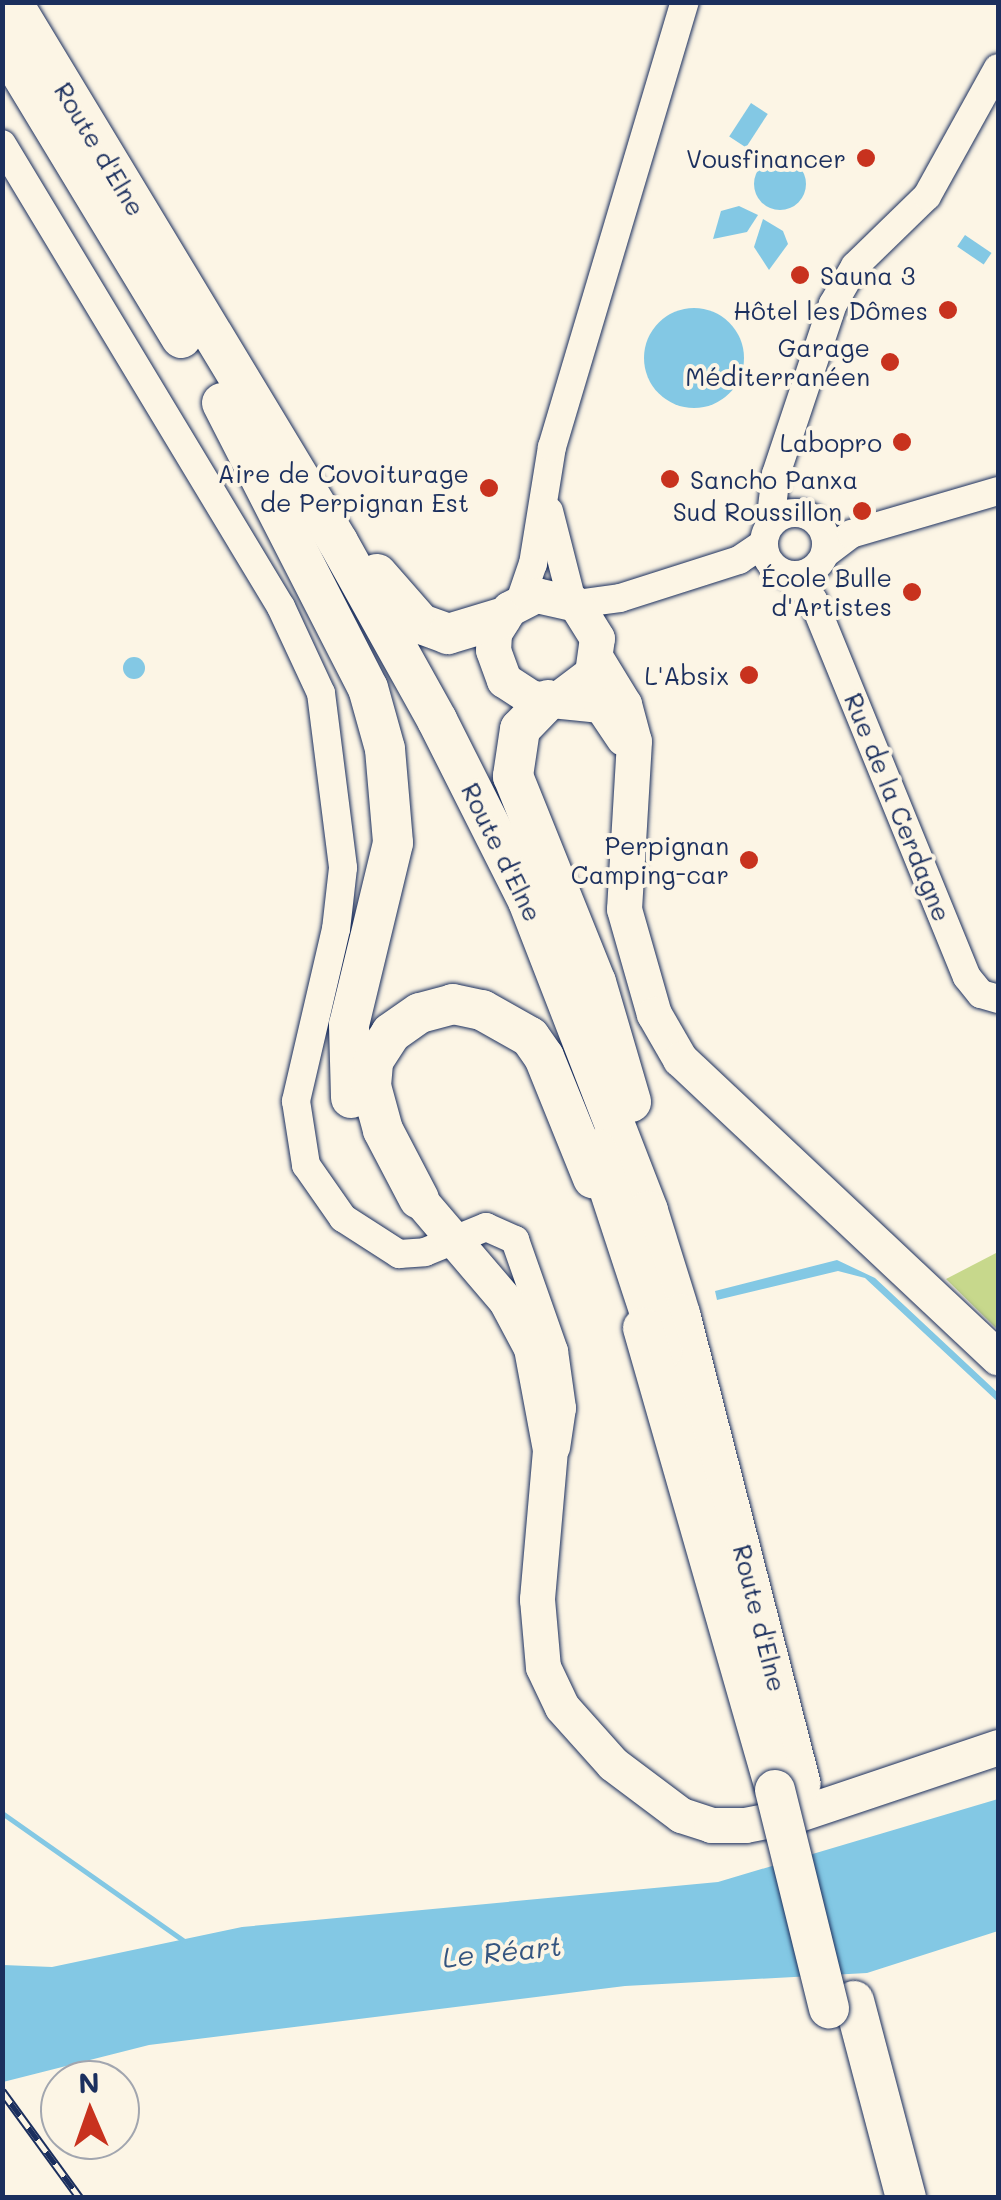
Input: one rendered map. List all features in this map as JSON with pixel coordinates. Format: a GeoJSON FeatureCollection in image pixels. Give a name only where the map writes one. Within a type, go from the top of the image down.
{"type":"FeatureCollection","features":[{"type":"Feature","properties":{"kind":"highway","name":"Route d'Elne"},"geometry":{"type":"LineString","coordinates":[[10,17],[222,403],[416,730],[538,998],[659,1338],[783,1785]]}},
{"type":"Feature","properties":{"kind":"highway","name":"Route d'Elne"},"geometry":{"type":"LineString","coordinates":[[10,17],[338,542],[437,720],[528,902],[648,1212],[730,1499],[783,1785]]}},
{"type":"Feature","properties":{"kind":"highway"},"geometry":{"type":"LineString","coordinates":[[10,17],[146,199],[358,549],[399,604],[420,624],[448,634],[510,610]]}},
{"type":"Feature","properties":{"kind":"highway"},"geometry":{"type":"LineString","coordinates":[[222,403],[360,670],[385,748],[393,844],[349,1025],[347,1077],[353,1114],[372,1151],[418,1198]]}},
{"type":"Feature","properties":{"kind":"highway"},"geometry":{"type":"LineString","coordinates":[[553,699],[520,729],[512,776],[596,982],[666,1222],[730,1499]]}},
{"type":"Feature","properties":{"kind":"highway"},"geometry":{"type":"LineString","coordinates":[[418,1198],[383,1130],[370,1086],[373,1061],[391,1033],[420,1013],[453,1004],[482,1010],[530,1038],[544,1056],[603,1204],[783,1785],[841,2004],[878,2198]]}},
{"type":"Feature","properties":{"kind":"highway"},"geometry":{"type":"LineString","coordinates":[[841,2004],[909,2198]]}},
{"type":"Feature","properties":{"kind":"main road"},"geometry":{"type":"LineString","coordinates":[[634,780],[618,724],[601,705],[516,692],[496,666],[492,650],[510,610],[536,595],[574,603],[624,704],[634,741],[634,780],[624,909],[654,1014],[680,1059],[998,1358]]}},
{"type":"Feature","properties":{"kind":"main road"},"geometry":{"type":"LineString","coordinates":[[553,699],[583,684],[597,649]]}},
{"type":"Feature","properties":{"kind":"main road"},"geometry":{"type":"LineString","coordinates":[[418,1198],[506,1302],[531,1348],[547,1420],[550,1496],[537,1599],[542,1667],[582,1733],[647,1794],[680,1814],[711,1825],[796,1815],[998,1747]]}},
{"type":"Feature","properties":{"kind":"street"},"geometry":{"type":"LineString","coordinates":[[510,610],[534,564],[547,476],[686,2]]}},
{"type":"Feature","properties":{"kind":"street"},"geometry":{"type":"LineString","coordinates":[[790,555],[776,474],[788,454],[833,304],[855,266],[928,196],[998,68]]}},
{"type":"Feature","properties":{"kind":"street"},"geometry":{"type":"LineString","coordinates":[[2,144],[281,608],[321,693],[343,868],[336,929],[296,1102],[306,1165],[344,1218],[399,1254],[425,1252],[452,1238]]}},
{"type":"Feature","properties":{"kind":"street"},"geometry":{"type":"LineString","coordinates":[[788,454],[809,518],[790,555]]}},
{"type":"Feature","properties":{"kind":"street"},"geometry":{"type":"LineString","coordinates":[[547,476],[550,523],[574,603],[620,598],[739,560],[790,555]]}},
{"type":"Feature","properties":{"kind":"street"},"geometry":{"type":"LineString","coordinates":[[597,649],[624,606],[998,491]]}},
{"type":"Feature","properties":{"kind":"street"},"geometry":{"type":"LineString","coordinates":[[809,518],[851,534]]}},
{"type":"Feature","properties":{"kind":"street"},"geometry":{"type":"LineString","coordinates":[[790,555],[809,518]]}},
{"type":"Feature","properties":{"kind":"street","name":"Rue de la Cerdagne"},"geometry":{"type":"LineString","coordinates":[[790,555],[813,600],[966,977],[981,994],[998,999]]}},
{"type":"Feature","properties":{"kind":"green space"},"geometry":{"type":"Polygon","coordinates":[[[998,1252],[998,1330],[946,1279],[998,1252]]]}},
{"type":"Feature","properties":{"kind":"water"},"geometry":{"type":"Polygon","coordinates":[[[751,103],[768,114],[746,147],[729,137],[751,103]]]}},
{"type":"Feature","properties":{"kind":"water"},"geometry":{"type":"Polygon","coordinates":[[[780,158],[798,166],[806,184],[798,202],[780,210],[762,202],[754,184],[762,166],[780,158]]]}},
{"type":"Feature","properties":{"kind":"water"},"geometry":{"type":"Polygon","coordinates":[[[739,206],[758,215],[747,232],[713,239],[721,211],[739,206]]]}},
{"type":"Feature","properties":{"kind":"water"},"geometry":{"type":"Polygon","coordinates":[[[763,219],[783,231],[788,244],[769,270],[754,247],[763,219]]]}},
{"type":"Feature","properties":{"kind":"water"},"geometry":{"type":"Polygon","coordinates":[[[965,235],[992,253],[984,265],[957,247],[965,235]]]}},
{"type":"Feature","properties":{"kind":"water"},"geometry":{"type":"Polygon","coordinates":[[[694,308],[713,312],[729,323],[740,339],[744,358],[740,377],[729,393],[713,404],[694,408],[675,404],[659,393],[648,377],[644,358],[648,339],[659,323],[675,312],[694,308]]]}},
{"type":"Feature","properties":{"kind":"water"},"geometry":{"type":"Polygon","coordinates":[[[130,657],[138,657],[145,668],[138,679],[130,679],[123,672],[123,664],[130,657]]]}},
{"type":"Feature","properties":{"kind":"water"},"geometry":{"type":"Polygon","coordinates":[[[837,1260],[875,1278],[998,1393],[998,1402],[865,1278],[838,1271],[717,1300],[715,1291],[837,1260]]]}},
{"type":"Feature","properties":{"kind":"water","name":"Le Réart"},"geometry":{"type":"Polygon","coordinates":[[[998,1799],[998,1931],[867,1973],[625,1986],[149,2045],[90,2060],[40,2060],[40,2073],[3,2082],[3,1965],[52,1967],[242,1927],[718,1882],[998,1799]]]}},
{"type":"Feature","properties":{"kind":"waterway"},"geometry":{"type":"LineString","coordinates":[[2,1813],[184,1941]]}},
{"type":"Feature","properties":{"kind":"railway"},"geometry":{"type":"LineString","coordinates":[[2,2091],[80,2198]]}},
{"type":"Feature","properties":{"kind":"place","name":"Vousfinancer"},"geometry":{"type":"Point","coordinates":[866,158]}},
{"type":"Feature","properties":{"kind":"place","name":"Sauna 3"},"geometry":{"type":"Point","coordinates":[800,275]}},
{"type":"Feature","properties":{"kind":"place","name":"Hôtel les Dômes"},"geometry":{"type":"Point","coordinates":[948,310]}},
{"type":"Feature","properties":{"kind":"place","name":"Garage Méditerranéen"},"geometry":{"type":"Point","coordinates":[890,362]}},
{"type":"Feature","properties":{"kind":"place","name":"Labopro"},"geometry":{"type":"Point","coordinates":[902,442]}},
{"type":"Feature","properties":{"kind":"place","name":"Sancho Panxa"},"geometry":{"type":"Point","coordinates":[670,479]}},
{"type":"Feature","properties":{"kind":"place","name":"Aire de Covoiturage de Perpignan Est"},"geometry":{"type":"Point","coordinates":[489,488]}},
{"type":"Feature","properties":{"kind":"place","name":"Sud Roussillon"},"geometry":{"type":"Point","coordinates":[862,511]}},
{"type":"Feature","properties":{"kind":"place","name":"École Bulle d'Artistes"},"geometry":{"type":"Point","coordinates":[912,592]}},
{"type":"Feature","properties":{"kind":"place","name":"L'Absix"},"geometry":{"type":"Point","coordinates":[749,675]}},
{"type":"Feature","properties":{"kind":"place","name":"Perpignan Camping-car"},"geometry":{"type":"Point","coordinates":[749,860]}}]}
